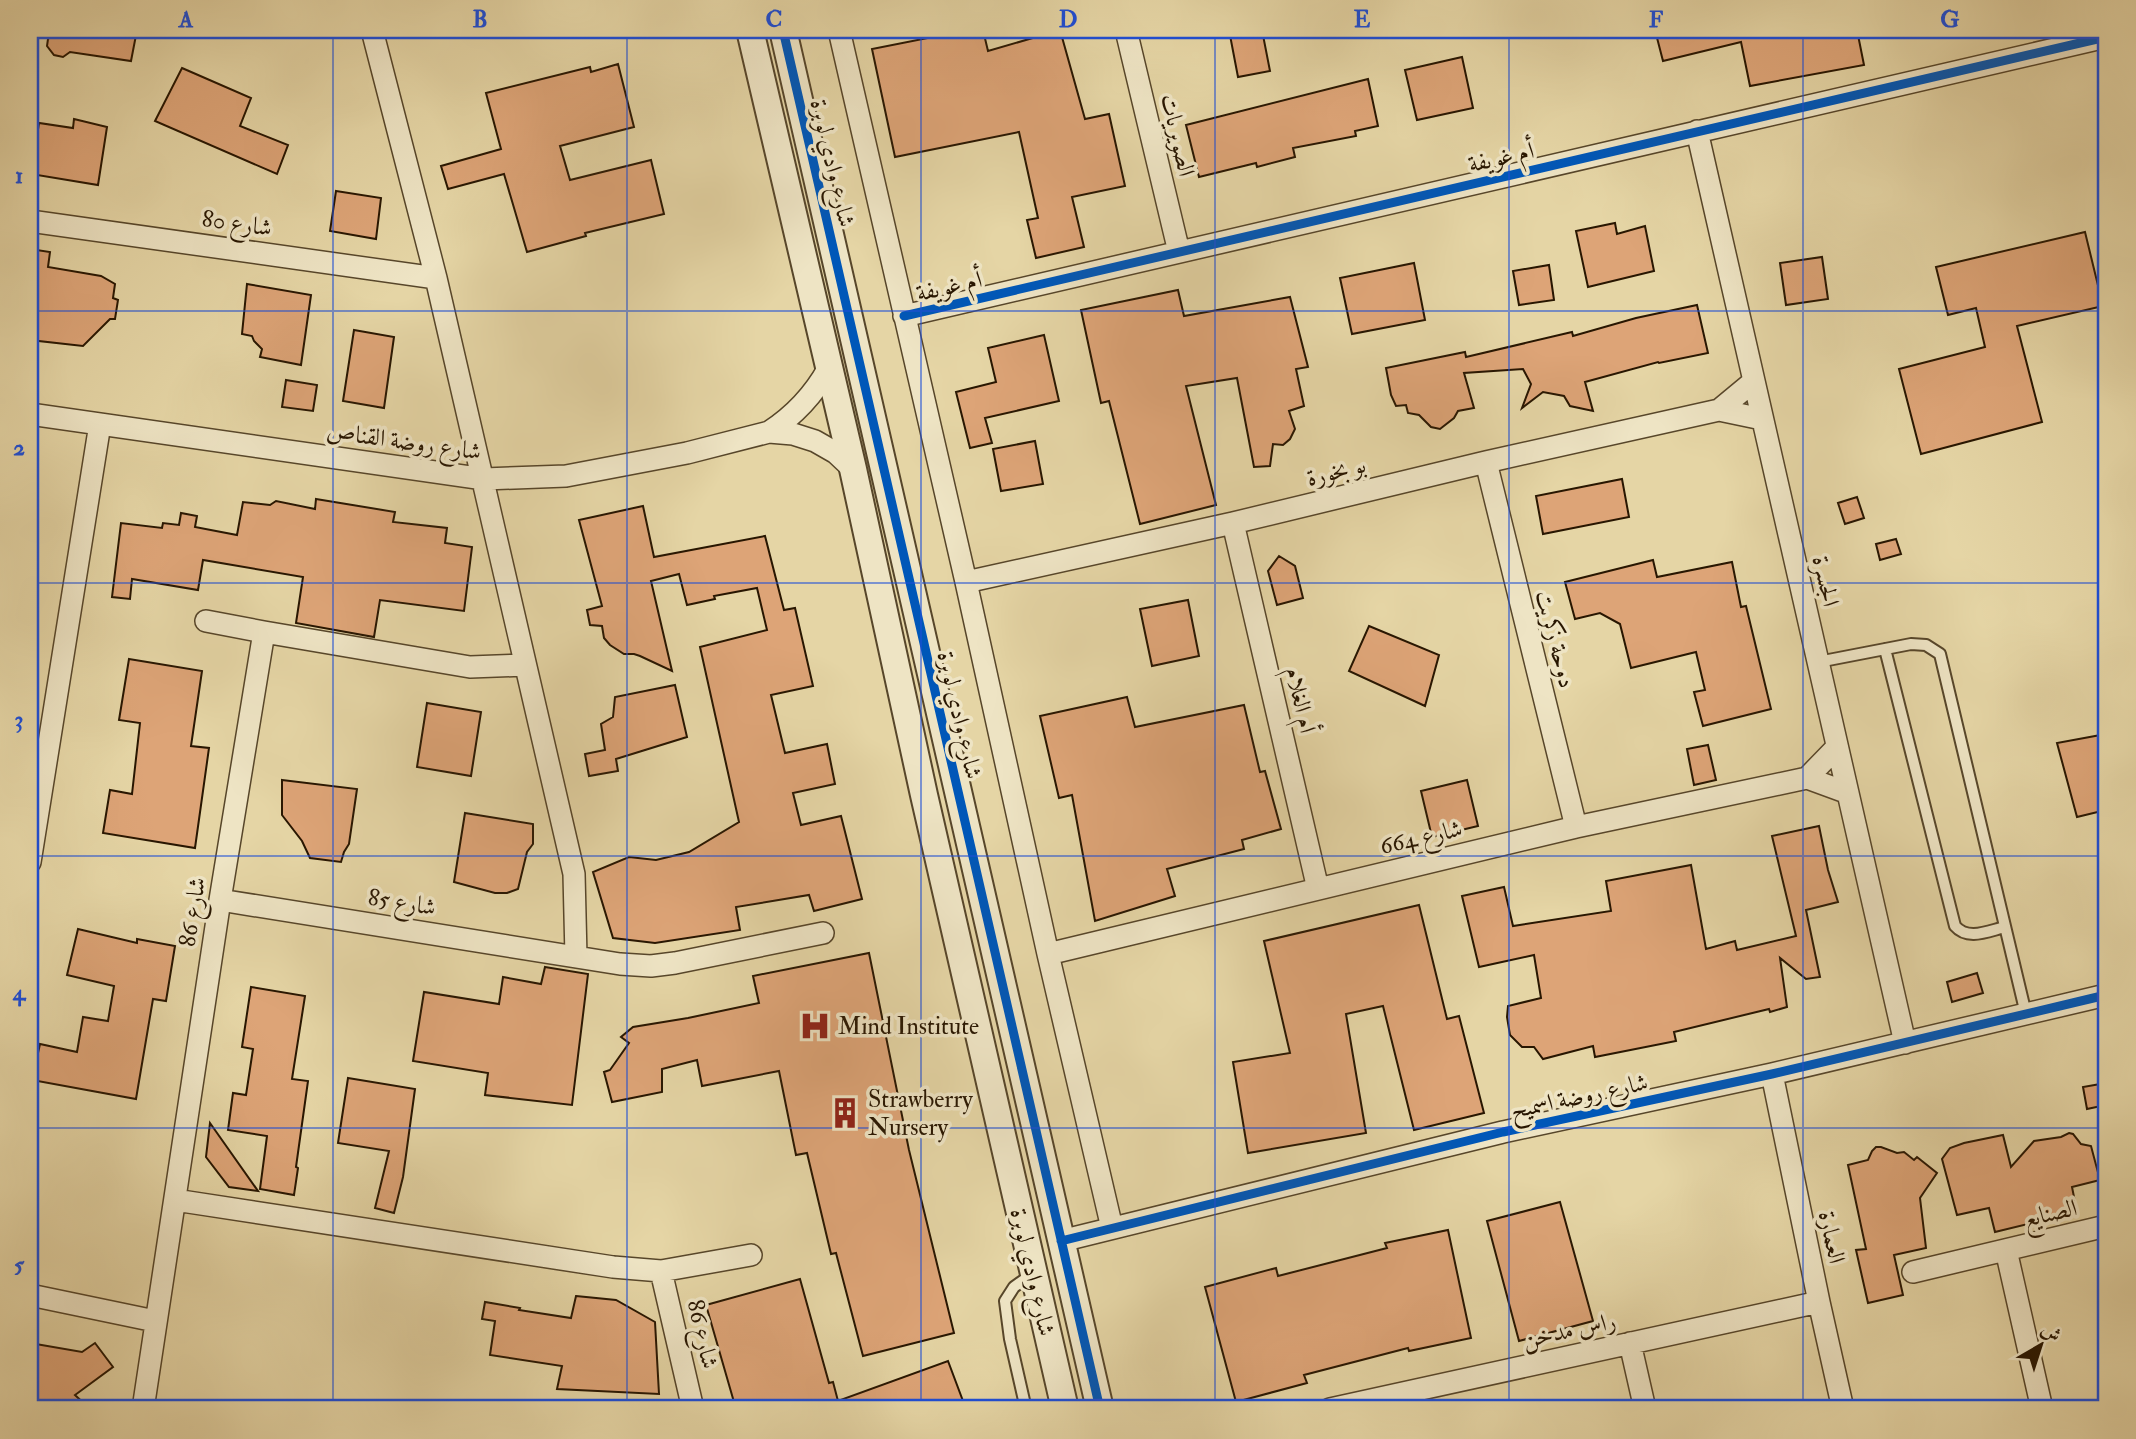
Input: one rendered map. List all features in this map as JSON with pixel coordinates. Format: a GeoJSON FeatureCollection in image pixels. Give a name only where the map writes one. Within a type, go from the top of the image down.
{"type":"FeatureCollection","features":[{"type":"Feature","properties":{"kind":"street"},"geometry":{"type":"LineString","coordinates":[[372,30],[436,278],[574,874],[576,957]]}},
{"type":"Feature","properties":{"kind":"street","name":"شارع وادي لوبرة"},"geometry":{"type":"LineString","coordinates":[[750,30],[853,469],[930,822],[1065,1409]]}},
{"type":"Feature","properties":{"kind":"street","name":"شارع وادي لوبرة"},"geometry":{"type":"LineString","coordinates":[[783,30],[1100,1409]]}},
{"type":"Feature","properties":{"kind":"street","name":"شارع وادي لوبرة"},"geometry":{"type":"LineString","coordinates":[[839,30],[1112,1228]]}},
{"type":"Feature","properties":{"kind":"street","name":"الصويريات"},"geometry":{"type":"LineString","coordinates":[[1126,30],[1179,252]]}},
{"type":"Feature","properties":{"kind":"street","name":"أم غويفة"},"geometry":{"type":"LineString","coordinates":[[904,316],[2106,37]]}},
{"type":"Feature","properties":{"kind":"street","name":"الجسرة"},"geometry":{"type":"LineString","coordinates":[[1697,131],[1905,1043]]}},
{"type":"Feature","properties":{"kind":"street","name":"شارع 80"},"geometry":{"type":"LineString","coordinates":[[30,221],[436,278]]}},
{"type":"Feature","properties":{"kind":"street","name":"شارع روضة القناص"},"geometry":{"type":"LineString","coordinates":[[769,432],[788,420],[804,405],[828,369]]}},
{"type":"Feature","properties":{"kind":"street","name":"بو بخورة"},"geometry":{"type":"LineString","coordinates":[[1719,410],[1754,382]]}},
{"type":"Feature","properties":{"kind":"street","name":"بو بخورة"},"geometry":{"type":"LineString","coordinates":[[966,582],[1719,410],[1762,419]]}},
{"type":"Feature","properties":{"kind":"street","name":"شارع روضة القناص"},"geometry":{"type":"LineString","coordinates":[[30,414],[484,479],[566,476],[653,460],[769,432],[793,434],[816,441],[836,453],[853,469]]}},
{"type":"Feature","properties":{"kind":"street"},"geometry":{"type":"LineString","coordinates":[[30,862],[100,424]]}},
{"type":"Feature","properties":{"kind":"street","name":"دوحة زكريت"},"geometry":{"type":"LineString","coordinates":[[1486,462],[1576,827]]}},
{"type":"Feature","properties":{"kind":"street","name":"أم الغلام"},"geometry":{"type":"LineString","coordinates":[[1233,523],[1318,889]]}},
{"type":"Feature","properties":{"kind":"street"},"geometry":{"type":"LineString","coordinates":[[206,621],[470,667],[525,665]]}},
{"type":"Feature","properties":{"kind":"street","name":"شارع 86"},"geometry":{"type":"LineString","coordinates":[[143,1409],[220,900],[264,632]]}},
{"type":"Feature","properties":{"kind":"street"},"geometry":{"type":"LineString","coordinates":[[1837,747],[1807,778],[1848,793]]}},
{"type":"Feature","properties":{"kind":"street","name":"شارع 664"},"geometry":{"type":"LineString","coordinates":[[1048,954],[1576,827],[1807,778]]}},
{"type":"Feature","properties":{"kind":"street","name":"شارع 85"},"geometry":{"type":"LineString","coordinates":[[220,900],[620,964],[650,966],[823,933]]}},
{"type":"Feature","properties":{"kind":"street","name":"شارع روضة اسميح"},"geometry":{"type":"LineString","coordinates":[[1061,1241],[1503,1132],[1772,1074],[2106,995]]}},
{"type":"Feature","properties":{"kind":"street","name":"العمارة"},"geometry":{"type":"LineString","coordinates":[[1772,1074],[1843,1409]]}},
{"type":"Feature","properties":{"kind":"street","name":"شارع 86"},"geometry":{"type":"LineString","coordinates":[[175,1200],[613,1267],[661,1271],[751,1255]]}},
{"type":"Feature","properties":{"kind":"street","name":"الصنايع"},"geometry":{"type":"LineString","coordinates":[[1913,1272],[2106,1226]]}},
{"type":"Feature","properties":{"kind":"street","name":"الصنايع"},"geometry":{"type":"LineString","coordinates":[[2006,1250],[2042,1409]]}},
{"type":"Feature","properties":{"kind":"street","name":"شارع 86"},"geometry":{"type":"LineString","coordinates":[[661,1271],[693,1409]]}},
{"type":"Feature","properties":{"kind":"street"},"geometry":{"type":"LineString","coordinates":[[30,1295],[155,1321]]}},
{"type":"Feature","properties":{"kind":"street","name":"راس مدخن"},"geometry":{"type":"LineString","coordinates":[[1330,1409],[1819,1302]]}},
{"type":"Feature","properties":{"kind":"street"},"geometry":{"type":"LineString","coordinates":[[1630,1343],[1645,1409]]}},
{"type":"Feature","properties":{"kind":"lane"},"geometry":{"type":"LineString","coordinates":[[1818,662],[1910,644],[1926,645],[1940,654],[2026,1014]]}},
{"type":"Feature","properties":{"kind":"lane"},"geometry":{"type":"LineString","coordinates":[[1885,649],[1955,926],[1961,934],[1970,935],[2005,927]]}},
{"type":"Feature","properties":{"kind":"lane"},"geometry":{"type":"LineString","coordinates":[[1026,1409],[1010,1339],[1005,1301],[1014,1287],[1034,1273]]}},
{"type":"Feature","properties":{"kind":"building"},"geometry":{"type":"Polygon","coordinates":[[[56,30],[137,30],[131,61],[70,52],[63,57],[54,55],[47,46],[48,39],[56,30]]]}},
{"type":"Feature","properties":{"kind":"building"},"geometry":{"type":"Polygon","coordinates":[[[968,30],[983,30],[988,51],[1060,30],[1085,119],[1109,114],[1125,186],[1072,197],[1084,247],[1036,258],[1027,220],[1038,218],[1019,132],[895,157],[872,49],[968,30]]]}},
{"type":"Feature","properties":{"kind":"building"},"geometry":{"type":"Polygon","coordinates":[[[1229,30],[1262,30],[1270,71],[1238,77],[1229,30]]]}},
{"type":"Feature","properties":{"kind":"building"},"geometry":{"type":"Polygon","coordinates":[[[1655,30],[1857,30],[1864,65],[1750,86],[1741,42],[1663,61],[1655,30]]]}},
{"type":"Feature","properties":{"kind":"building"},"geometry":{"type":"Polygon","coordinates":[[[1462,57],[1473,108],[1417,120],[1405,70],[1462,57]]]}},
{"type":"Feature","properties":{"kind":"building"},"geometry":{"type":"Polygon","coordinates":[[[618,64],[634,127],[560,146],[570,180],[651,160],[664,214],[585,233],[586,236],[527,252],[504,174],[448,189],[441,166],[501,149],[486,93],[590,67],[591,72],[618,64]]]}},
{"type":"Feature","properties":{"kind":"building"},"geometry":{"type":"Polygon","coordinates":[[[182,68],[251,98],[240,126],[288,145],[277,174],[155,121],[182,68]]]}},
{"type":"Feature","properties":{"kind":"building"},"geometry":{"type":"Polygon","coordinates":[[[1368,79],[1378,126],[1355,131],[1356,136],[1293,148],[1295,157],[1199,177],[1186,125],[1368,79]]]}},
{"type":"Feature","properties":{"kind":"building"},"geometry":{"type":"Polygon","coordinates":[[[74,119],[107,127],[98,185],[31,174],[39,123],[73,128],[74,119]]]}},
{"type":"Feature","properties":{"kind":"building"},"geometry":{"type":"Polygon","coordinates":[[[336,191],[381,198],[376,239],[330,231],[336,191]]]}},
{"type":"Feature","properties":{"kind":"building"},"geometry":{"type":"Polygon","coordinates":[[[1615,223],[1617,234],[1645,226],[1654,271],[1588,287],[1576,231],[1615,223]]]}},
{"type":"Feature","properties":{"kind":"building"},"geometry":{"type":"Polygon","coordinates":[[[2085,232],[2103,306],[2017,326],[2042,422],[1921,454],[1899,369],[1985,347],[1976,308],[1948,315],[1936,267],[2085,232]]]}},
{"type":"Feature","properties":{"kind":"building"},"geometry":{"type":"Polygon","coordinates":[[[30,249],[50,252],[48,267],[101,276],[115,284],[113,298],[118,300],[115,319],[110,319],[83,346],[30,340],[30,249]]]}},
{"type":"Feature","properties":{"kind":"building"},"geometry":{"type":"Polygon","coordinates":[[[1822,257],[1828,299],[1786,305],[1780,263],[1822,257]]]}},
{"type":"Feature","properties":{"kind":"building"},"geometry":{"type":"Polygon","coordinates":[[[1414,263],[1425,320],[1352,334],[1340,278],[1414,263]]]}},
{"type":"Feature","properties":{"kind":"building"},"geometry":{"type":"Polygon","coordinates":[[[1549,265],[1554,300],[1519,305],[1513,271],[1549,265]]]}},
{"type":"Feature","properties":{"kind":"building"},"geometry":{"type":"Polygon","coordinates":[[[247,284],[311,295],[301,365],[260,357],[262,349],[252,336],[242,334],[247,284]]]}},
{"type":"Feature","properties":{"kind":"building"},"geometry":{"type":"Polygon","coordinates":[[[1178,290],[1184,316],[1290,297],[1308,367],[1296,369],[1304,406],[1289,411],[1295,429],[1283,445],[1273,444],[1270,466],[1254,467],[1237,378],[1186,386],[1216,505],[1140,524],[1109,401],[1101,403],[1081,310],[1178,290]]]}},
{"type":"Feature","properties":{"kind":"building"},"geometry":{"type":"Polygon","coordinates":[[[1697,305],[1708,353],[1658,362],[1585,382],[1593,411],[1570,406],[1564,396],[1543,392],[1522,408],[1531,384],[1523,369],[1464,373],[1474,408],[1458,411],[1454,418],[1440,429],[1431,427],[1419,415],[1408,413],[1406,405],[1396,406],[1391,395],[1386,368],[1465,352],[1466,357],[1572,332],[1573,336],[1636,318],[1697,305]]]}},
{"type":"Feature","properties":{"kind":"building"},"geometry":{"type":"Polygon","coordinates":[[[354,330],[394,337],[384,408],[343,401],[354,330]]]}},
{"type":"Feature","properties":{"kind":"building"},"geometry":{"type":"Polygon","coordinates":[[[1044,335],[1059,401],[985,418],[992,443],[970,448],[956,392],[996,382],[988,348],[1044,335]]]}},
{"type":"Feature","properties":{"kind":"building"},"geometry":{"type":"Polygon","coordinates":[[[286,380],[317,385],[313,411],[282,407],[286,380]]]}},
{"type":"Feature","properties":{"kind":"building"},"geometry":{"type":"Polygon","coordinates":[[[1035,441],[1043,484],[1001,491],[993,449],[1035,441]]]}},
{"type":"Feature","properties":{"kind":"building"},"geometry":{"type":"Polygon","coordinates":[[[1622,479],[1629,517],[1543,534],[1536,496],[1622,479]]]}},
{"type":"Feature","properties":{"kind":"building"},"geometry":{"type":"Polygon","coordinates":[[[1857,497],[1864,518],[1845,524],[1838,503],[1857,497]]]}},
{"type":"Feature","properties":{"kind":"building"},"geometry":{"type":"Polygon","coordinates":[[[316,499],[395,512],[393,522],[447,528],[445,543],[472,547],[464,611],[380,600],[374,637],[296,623],[303,577],[203,560],[198,590],[132,579],[130,599],[112,597],[121,523],[162,528],[163,523],[179,525],[181,513],[197,516],[195,527],[237,535],[243,502],[270,505],[276,501],[315,509],[316,499]]]}},
{"type":"Feature","properties":{"kind":"building"},"geometry":{"type":"Polygon","coordinates":[[[643,506],[654,557],[765,536],[784,610],[795,608],[813,686],[771,695],[785,753],[827,744],[835,784],[793,793],[801,825],[841,816],[862,899],[814,911],[809,895],[736,907],[740,930],[655,943],[613,938],[593,872],[629,857],[656,860],[689,852],[739,822],[700,647],[767,630],[757,588],[714,596],[715,599],[687,605],[679,574],[651,581],[672,671],[640,656],[624,654],[604,638],[602,626],[590,625],[587,610],[602,606],[579,520],[643,506]]]}},
{"type":"Feature","properties":{"kind":"building"},"geometry":{"type":"Polygon","coordinates":[[[1896,539],[1901,554],[1880,560],[1876,544],[1896,539]]]}},
{"type":"Feature","properties":{"kind":"building"},"geometry":{"type":"Polygon","coordinates":[[[1279,556],[1295,566],[1303,598],[1277,605],[1268,571],[1279,556]]]}},
{"type":"Feature","properties":{"kind":"building"},"geometry":{"type":"Polygon","coordinates":[[[1653,560],[1657,577],[1732,562],[1741,607],[1746,606],[1771,709],[1703,726],[1694,692],[1705,690],[1696,652],[1631,668],[1620,624],[1600,613],[1575,619],[1565,582],[1653,560]]]}},
{"type":"Feature","properties":{"kind":"building"},"geometry":{"type":"Polygon","coordinates":[[[1188,600],[1199,656],[1152,666],[1140,609],[1188,600]]]}},
{"type":"Feature","properties":{"kind":"building"},"geometry":{"type":"Polygon","coordinates":[[[1369,626],[1439,655],[1425,706],[1349,671],[1369,626]]]}},
{"type":"Feature","properties":{"kind":"building"},"geometry":{"type":"Polygon","coordinates":[[[129,659],[202,671],[191,746],[209,748],[195,848],[103,833],[110,790],[132,794],[140,723],[119,720],[129,659]]]}},
{"type":"Feature","properties":{"kind":"building"},"geometry":{"type":"Polygon","coordinates":[[[675,685],[687,737],[616,759],[618,771],[589,776],[585,754],[605,750],[601,724],[613,717],[615,697],[675,685]]]}},
{"type":"Feature","properties":{"kind":"building"},"geometry":{"type":"Polygon","coordinates":[[[1127,697],[1135,727],[1244,705],[1260,772],[1265,771],[1281,829],[1242,840],[1244,849],[1167,869],[1175,896],[1095,921],[1072,795],[1059,798],[1040,716],[1127,697]]]}},
{"type":"Feature","properties":{"kind":"building"},"geometry":{"type":"Polygon","coordinates":[[[427,703],[481,712],[471,776],[417,767],[427,703]]]}},
{"type":"Feature","properties":{"kind":"building"},"geometry":{"type":"Polygon","coordinates":[[[2106,734],[2106,810],[2077,817],[2057,743],[2106,734]]]}},
{"type":"Feature","properties":{"kind":"building"},"geometry":{"type":"Polygon","coordinates":[[[1708,745],[1716,780],[1694,785],[1687,749],[1708,745]]]}},
{"type":"Feature","properties":{"kind":"building"},"geometry":{"type":"Polygon","coordinates":[[[282,780],[357,789],[349,844],[341,862],[310,858],[302,841],[282,815],[282,780]]]}},
{"type":"Feature","properties":{"kind":"building"},"geometry":{"type":"Polygon","coordinates":[[[1467,780],[1478,826],[1432,837],[1421,791],[1467,780]]]}},
{"type":"Feature","properties":{"kind":"building"},"geometry":{"type":"Polygon","coordinates":[[[465,813],[533,824],[533,844],[527,852],[518,889],[495,893],[454,882],[465,813]]]}},
{"type":"Feature","properties":{"kind":"building"},"geometry":{"type":"Polygon","coordinates":[[[1819,826],[1838,902],[1806,910],[1820,977],[1806,979],[1780,958],[1787,1007],[1674,1032],[1676,1041],[1595,1057],[1593,1046],[1543,1059],[1534,1047],[1522,1047],[1510,1035],[1508,1006],[1541,998],[1534,955],[1479,967],[1462,896],[1504,887],[1513,926],[1611,911],[1606,881],[1691,865],[1706,949],[1735,941],[1737,950],[1796,936],[1772,836],[1819,826]]]}},
{"type":"Feature","properties":{"kind":"building"},"geometry":{"type":"Polygon","coordinates":[[[1419,905],[1447,1019],[1459,1016],[1484,1113],[1414,1130],[1383,1006],[1346,1014],[1366,1133],[1248,1153],[1233,1062],[1290,1053],[1264,941],[1419,905]]]}},
{"type":"Feature","properties":{"kind":"building"},"geometry":{"type":"Polygon","coordinates":[[[78,929],[137,943],[137,939],[175,946],[166,1001],[153,999],[136,1099],[32,1080],[40,1044],[77,1052],[83,1017],[108,1021],[114,986],[67,975],[78,929]]]}},
{"type":"Feature","properties":{"kind":"building"},"geometry":{"type":"Polygon","coordinates":[[[869,953],[909,1150],[954,1333],[863,1356],[836,1253],[831,1254],[807,1153],[796,1155],[779,1071],[702,1086],[697,1060],[662,1069],[662,1092],[612,1102],[604,1072],[610,1070],[629,1043],[621,1037],[633,1027],[759,1003],[753,976],[869,953]]]}},
{"type":"Feature","properties":{"kind":"building"},"geometry":{"type":"Polygon","coordinates":[[[545,967],[588,974],[572,1105],[485,1095],[488,1073],[413,1061],[424,992],[499,1004],[503,977],[541,984],[545,967]]]}},
{"type":"Feature","properties":{"kind":"building"},"geometry":{"type":"Polygon","coordinates":[[[1977,973],[1983,993],[1952,1002],[1947,982],[1977,973]]]}},
{"type":"Feature","properties":{"kind":"building"},"geometry":{"type":"Polygon","coordinates":[[[251,987],[305,996],[292,1079],[308,1081],[294,1195],[260,1189],[267,1136],[228,1130],[233,1093],[246,1095],[253,1049],[242,1047],[251,987]]]}},
{"type":"Feature","properties":{"kind":"building"},"geometry":{"type":"Polygon","coordinates":[[[348,1078],[415,1089],[403,1177],[394,1213],[375,1208],[389,1151],[338,1143],[348,1078]]]}},
{"type":"Feature","properties":{"kind":"building"},"geometry":{"type":"Polygon","coordinates":[[[2106,1083],[2106,1105],[2087,1109],[2083,1087],[2106,1083]]]}},
{"type":"Feature","properties":{"kind":"building"},"geometry":{"type":"Polygon","coordinates":[[[210,1123],[258,1191],[229,1187],[206,1157],[210,1123]]]}},
{"type":"Feature","properties":{"kind":"building"},"geometry":{"type":"Polygon","coordinates":[[[2069,1133],[2081,1144],[2091,1146],[2100,1180],[2072,1187],[2077,1212],[1995,1232],[1989,1208],[1957,1215],[1942,1159],[1950,1148],[2003,1135],[2011,1167],[2034,1141],[2061,1137],[2069,1133]]]}},
{"type":"Feature","properties":{"kind":"building"},"geometry":{"type":"Polygon","coordinates":[[[1876,1147],[1897,1153],[1904,1152],[1914,1160],[1917,1157],[1937,1173],[1920,1198],[1926,1248],[1894,1255],[1903,1295],[1868,1303],[1856,1250],[1866,1249],[1848,1165],[1868,1160],[1876,1147]]]}},
{"type":"Feature","properties":{"kind":"building"},"geometry":{"type":"Polygon","coordinates":[[[1560,1202],[1593,1321],[1519,1341],[1487,1221],[1560,1202]]]}},
{"type":"Feature","properties":{"kind":"building"},"geometry":{"type":"Polygon","coordinates":[[[1448,1230],[1471,1338],[1409,1351],[1408,1348],[1304,1375],[1307,1383],[1236,1402],[1205,1287],[1276,1268],[1278,1276],[1387,1248],[1385,1243],[1448,1230]]]}},
{"type":"Feature","properties":{"kind":"building"},"geometry":{"type":"Polygon","coordinates":[[[800,1279],[829,1383],[833,1382],[838,1401],[948,1361],[966,1409],[736,1409],[706,1305],[800,1279]]]}},
{"type":"Feature","properties":{"kind":"building"},"geometry":{"type":"Polygon","coordinates":[[[576,1296],[616,1300],[655,1322],[659,1394],[557,1389],[562,1366],[490,1355],[495,1321],[482,1319],[485,1302],[571,1318],[576,1296]]]}},
{"type":"Feature","properties":{"kind":"building"},"geometry":{"type":"Polygon","coordinates":[[[30,1343],[82,1352],[95,1343],[113,1367],[75,1395],[90,1409],[30,1409],[30,1343]]]}},
{"type":"Feature","properties":{"kind":"cycle path"},"geometry":{"type":"LineString","coordinates":[[783,30],[1100,1409]]}},
{"type":"Feature","properties":{"kind":"cycle path"},"geometry":{"type":"LineString","coordinates":[[904,316],[2106,37]]}},
{"type":"Feature","properties":{"kind":"cycle path"},"geometry":{"type":"LineString","coordinates":[[1061,1241],[1503,1132],[1772,1074],[2106,995]]}},
{"type":"Feature","properties":{"kind":"place","name":"Mind Institute"},"geometry":{"type":"Point","coordinates":[815,1026]}},
{"type":"Feature","properties":{"kind":"place","name":"Strawberry Nursery"},"geometry":{"type":"Point","coordinates":[845,1113]}}]}
